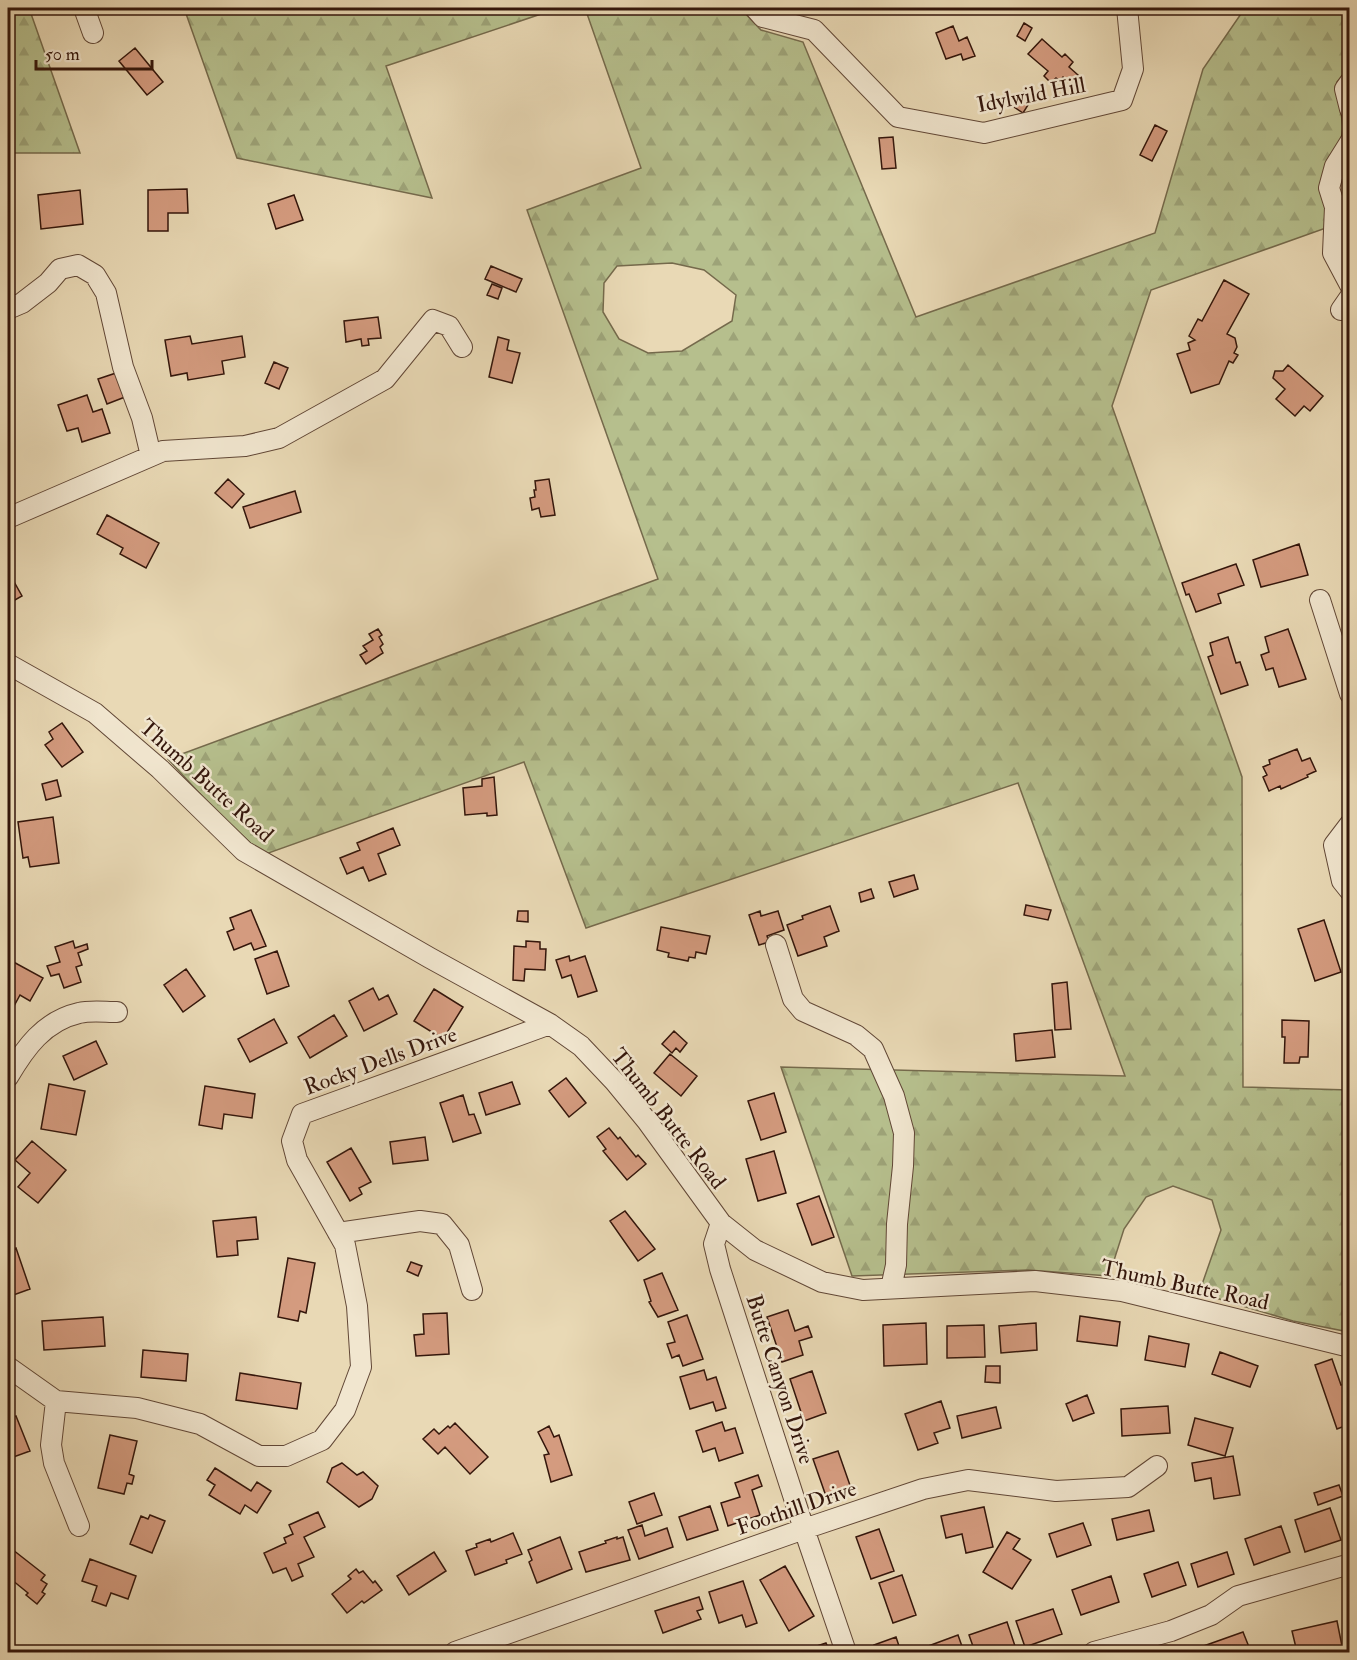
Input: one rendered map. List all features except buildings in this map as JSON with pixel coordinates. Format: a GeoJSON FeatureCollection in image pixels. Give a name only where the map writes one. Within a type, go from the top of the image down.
{"type":"FeatureCollection","features":[{"type":"Feature","properties":{"kind":"street"},"geometry":{"type":"LineString","coordinates":[[84,8],[93,33]]}},
{"type":"Feature","properties":{"kind":"street","name":"Idylwild Hill"},"geometry":{"type":"LineString","coordinates":[[755,8],[763,17],[814,30],[898,117],[984,133],[1122,100],[1133,69],[1126,8]]}},
{"type":"Feature","properties":{"kind":"street"},"geometry":{"type":"LineString","coordinates":[[1350,82],[1345,88],[1350,109]]}},
{"type":"Feature","properties":{"kind":"street"},"geometry":{"type":"LineString","coordinates":[[1348,291],[1333,253],[1335,207],[1329,188],[1335,166],[1350,142]]}},
{"type":"Feature","properties":{"kind":"street"},"geometry":{"type":"LineString","coordinates":[[8,309],[22,303],[48,283],[60,269],[78,265],[95,275],[106,294],[123,367],[142,417],[151,456]]}},
{"type":"Feature","properties":{"kind":"street"},"geometry":{"type":"LineString","coordinates":[[8,518],[163,451],[245,446],[279,438],[385,379],[433,320],[449,326],[462,347]]}},
{"type":"Feature","properties":{"kind":"street"},"geometry":{"type":"LineString","coordinates":[[1320,600],[1350,694]]}},
{"type":"Feature","properties":{"kind":"street","name":"Thumb Butte Road"},"geometry":{"type":"LineString","coordinates":[[8,664],[95,713],[160,769],[244,851],[550,1024],[581,1046],[647,1121],[721,1223],[755,1250],[822,1282],[863,1290],[1035,1281],[1122,1291],[1350,1347]]}},
{"type":"Feature","properties":{"kind":"street"},"geometry":{"type":"LineString","coordinates":[[1350,824],[1334,845],[1342,881],[1350,891]]}},
{"type":"Feature","properties":{"kind":"street"},"geometry":{"type":"LineString","coordinates":[[776,945],[794,999],[803,1011],[856,1035],[873,1049],[894,1095],[904,1133],[896,1265],[891,1288]]}},
{"type":"Feature","properties":{"kind":"street"},"geometry":{"type":"LineString","coordinates":[[8,1077],[25,1048],[48,1026],[79,1013],[117,1012]]}},
{"type":"Feature","properties":{"kind":"street","name":"Rocky Dells Drive"},"geometry":{"type":"LineString","coordinates":[[56,1401],[137,1408],[200,1424],[260,1456],[286,1456],[322,1440],[345,1410],[361,1367],[357,1306],[345,1245],[297,1160],[292,1141],[302,1114],[550,1024]]}},
{"type":"Feature","properties":{"kind":"street"},"geometry":{"type":"LineString","coordinates":[[338,1233],[420,1221],[442,1224],[459,1245],[471,1290]]}},
{"type":"Feature","properties":{"kind":"street","name":"Butte Canyon Drive"},"geometry":{"type":"LineString","coordinates":[[721,1223],[714,1244],[804,1529],[846,1653]]}},
{"type":"Feature","properties":{"kind":"street"},"geometry":{"type":"LineString","coordinates":[[8,1367],[56,1401],[51,1445],[54,1463],[79,1526]]}},
{"type":"Feature","properties":{"kind":"street","name":"Foothill Drive"},"geometry":{"type":"LineString","coordinates":[[455,1653],[804,1529],[923,1490],[968,1480],[1056,1491],[1128,1487],[1157,1466]]}},
{"type":"Feature","properties":{"kind":"street"},"geometry":{"type":"LineString","coordinates":[[1094,1653],[1172,1631],[1211,1615],[1238,1596],[1350,1564]]}},
{"type":"Feature","properties":{"kind":"green space"},"geometry":{"type":"Polygon","coordinates":[[[8,8],[29,8],[80,153],[8,153],[8,8]]]}},
{"type":"Feature","properties":{"kind":"green space"},"geometry":{"type":"Polygon","coordinates":[[[184,8],[559,8],[386,66],[432,198],[237,158],[184,8]]]}},
{"type":"Feature","properties":{"kind":"green space"},"geometry":{"type":"Polygon","coordinates":[[[585,8],[740,8],[761,30],[803,42],[916,317],[1155,233],[1203,69],[1245,8],[1349,8],[1349,68],[1337,82],[1343,128],[1326,228],[1151,290],[1112,406],[1242,777],[1243,1087],[1349,1090],[1349,1332],[1293,1321],[1199,1293],[1221,1230],[1212,1200],[1173,1186],[1146,1197],[1124,1229],[1109,1276],[1028,1270],[852,1276],[781,1067],[1125,1076],[1018,783],[586,928],[524,762],[263,855],[211,806],[168,759],[658,579],[527,210],[641,168],[585,8]],[[672,263],[617,266],[604,283],[603,312],[619,339],[648,353],[682,351],[732,321],[736,295],[704,270],[672,263]]]}}]}
